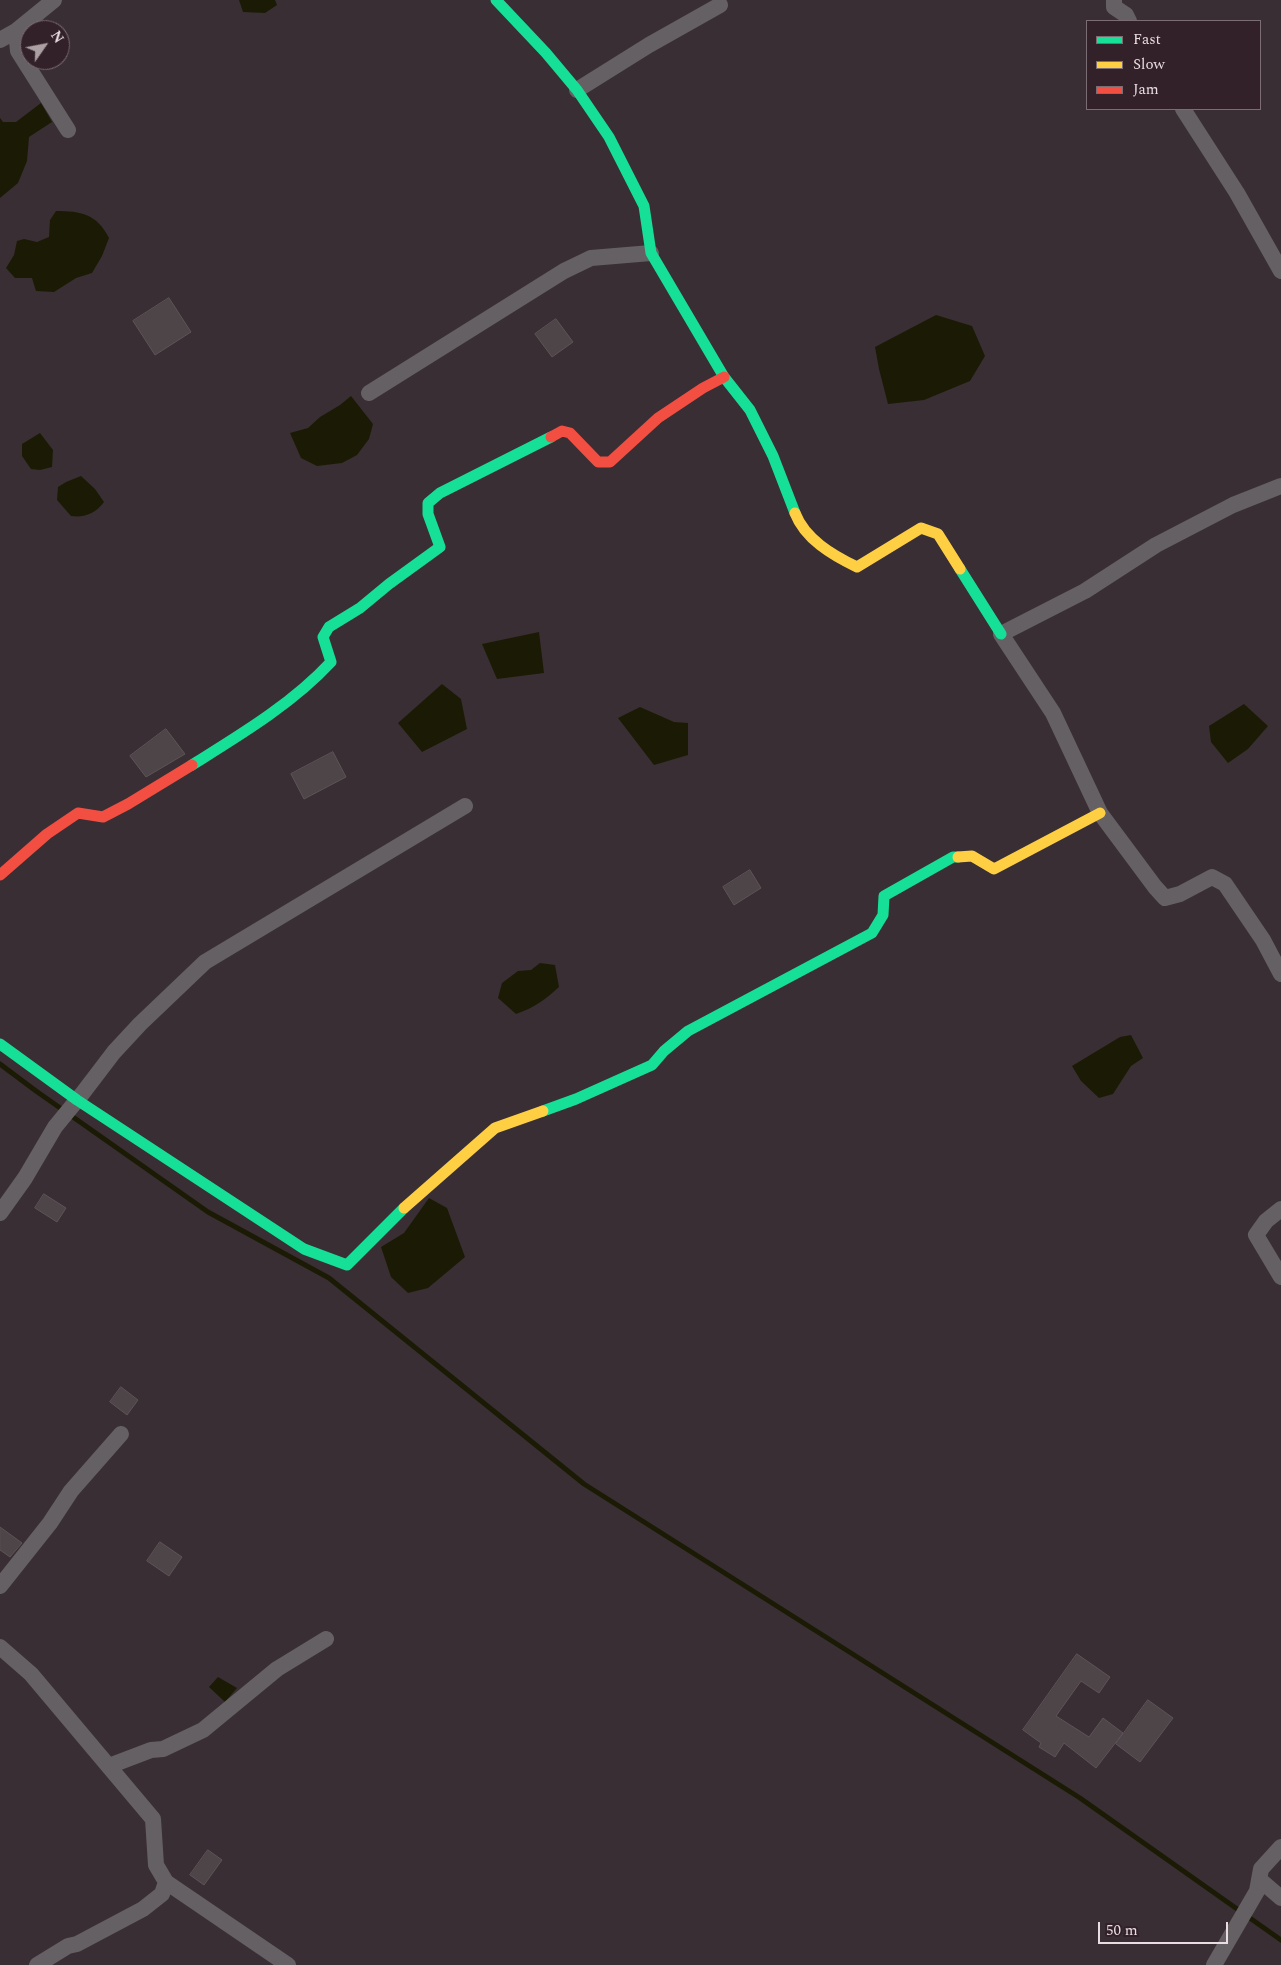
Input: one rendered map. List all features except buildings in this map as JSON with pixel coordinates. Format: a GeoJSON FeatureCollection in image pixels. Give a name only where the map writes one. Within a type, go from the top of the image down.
{"type":"FeatureCollection","features":[{"type":"Feature","properties":{"kind":"street"},"geometry":{"type":"LineString","coordinates":[[0,40],[16,31],[54,0]]}},
{"type":"Feature","properties":{"kind":"street"},"geometry":{"type":"LineString","coordinates":[[496,0],[578,90],[609,137],[644,206],[651,253],[724,377],[750,410],[773,456],[800,526],[832,555],[857,568],[921,528],[938,534],[1053,713],[1100,813],[1155,887],[1165,898],[1180,894],[1212,877],[1225,884],[1263,940],[1281,974]]}},
{"type":"Feature","properties":{"kind":"street"},"geometry":{"type":"LineString","coordinates":[[1114,0],[1114,8],[1126,15],[1128,20]]}},
{"type":"Feature","properties":{"kind":"street"},"geometry":{"type":"LineString","coordinates":[[578,90],[649,45],[720,5]]}},
{"type":"Feature","properties":{"kind":"street"},"geometry":{"type":"LineString","coordinates":[[16,31],[18,51],[68,130]]}},
{"type":"Feature","properties":{"kind":"street"},"geometry":{"type":"LineString","coordinates":[[1183,110],[1237,194],[1281,271]]}},
{"type":"Feature","properties":{"kind":"street"},"geometry":{"type":"LineString","coordinates":[[369,393],[564,271],[591,258],[651,253]]}},
{"type":"Feature","properties":{"kind":"street"},"geometry":{"type":"LineString","coordinates":[[0,875],[47,834],[78,813],[103,817],[128,804],[231,741],[311,684],[331,662],[323,637],[329,627],[360,608],[389,584],[440,547],[438,535],[427,512],[428,503],[440,494],[562,431],[570,433],[598,462],[610,462],[658,418],[703,388],[724,377]]}},
{"type":"Feature","properties":{"kind":"street"},"geometry":{"type":"LineString","coordinates":[[1001,634],[1085,591],[1156,545],[1233,505],[1281,486]]}},
{"type":"Feature","properties":{"kind":"street"},"geometry":{"type":"LineString","coordinates":[[0,1213],[25,1178],[55,1127],[114,1052],[140,1024],[205,962],[465,806]]}},
{"type":"Feature","properties":{"kind":"street"},"geometry":{"type":"LineString","coordinates":[[0,1044],[71,1108],[304,1249],[347,1264],[416,1196],[495,1128],[576,1099],[652,1065],[664,1051],[688,1032],[872,934],[883,915],[884,896],[953,857],[972,856],[994,869],[1100,813]]}},
{"type":"Feature","properties":{"kind":"street"},"geometry":{"type":"LineString","coordinates":[[1281,1209],[1266,1221],[1256,1235],[1281,1277]]}},
{"type":"Feature","properties":{"kind":"street"},"geometry":{"type":"LineString","coordinates":[[0,1586],[50,1523],[71,1491],[121,1434]]}},
{"type":"Feature","properties":{"kind":"street"},"geometry":{"type":"LineString","coordinates":[[109,1766],[151,1750],[162,1749],[203,1730],[276,1669],[326,1639]]}},
{"type":"Feature","properties":{"kind":"street"},"geometry":{"type":"LineString","coordinates":[[0,1647],[31,1674],[153,1819],[156,1865],[166,1882],[288,1965]]}},
{"type":"Feature","properties":{"kind":"street"},"geometry":{"type":"LineString","coordinates":[[1214,1965],[1257,1891],[1261,1869],[1281,1848]]}},
{"type":"Feature","properties":{"kind":"street"},"geometry":{"type":"LineString","coordinates":[[1259,1879],[1281,1898]]}},
{"type":"Feature","properties":{"kind":"street"},"geometry":{"type":"LineString","coordinates":[[37,1965],[68,1946],[77,1944],[143,1909],[162,1894],[166,1882]]}},
{"type":"Feature","properties":{"kind":"shaded area"},"geometry":{"type":"Polygon","coordinates":[[[239,0],[275,0],[277,5],[265,13],[243,12],[239,0]]]}},
{"type":"Feature","properties":{"kind":"shaded area"},"geometry":{"type":"Polygon","coordinates":[[[41,103],[52,122],[29,137],[27,161],[18,183],[0,198],[0,118],[3,122],[16,122],[41,103]]]}},
{"type":"Feature","properties":{"kind":"shaded area"},"geometry":{"type":"Polygon","coordinates":[[[56,211],[81,213],[94,219],[109,238],[102,256],[92,273],[76,278],[54,292],[36,291],[32,278],[15,278],[6,268],[14,255],[17,241],[24,239],[37,242],[49,237],[50,220],[56,211]]]}},
{"type":"Feature","properties":{"kind":"shaded area"},"geometry":{"type":"Polygon","coordinates":[[[936,315],[972,326],[985,356],[970,381],[924,400],[888,404],[875,347],[936,315]]]}},
{"type":"Feature","properties":{"kind":"shaded area"},"geometry":{"type":"Polygon","coordinates":[[[351,396],[373,424],[369,439],[357,455],[342,463],[317,466],[301,458],[290,433],[308,428],[320,417],[351,396]]]}},
{"type":"Feature","properties":{"kind":"shaded area"},"geometry":{"type":"Polygon","coordinates":[[[40,433],[53,450],[52,467],[40,470],[31,469],[22,456],[22,444],[40,433]]]}},
{"type":"Feature","properties":{"kind":"shaded area"},"geometry":{"type":"Polygon","coordinates":[[[81,476],[95,489],[104,502],[90,514],[71,516],[57,500],[58,487],[81,476]]]}},
{"type":"Feature","properties":{"kind":"shaded area"},"geometry":{"type":"Polygon","coordinates":[[[539,632],[544,673],[497,679],[482,644],[539,632]]]}},
{"type":"Feature","properties":{"kind":"shaded area"},"geometry":{"type":"Polygon","coordinates":[[[442,684],[461,699],[467,729],[422,752],[398,723],[442,684]]]}},
{"type":"Feature","properties":{"kind":"shaded area"},"geometry":{"type":"Polygon","coordinates":[[[1244,704],[1268,726],[1248,749],[1228,763],[1211,742],[1209,726],[1244,704]]]}},
{"type":"Feature","properties":{"kind":"shaded area"},"geometry":{"type":"Polygon","coordinates":[[[640,707],[674,722],[688,723],[688,755],[654,765],[618,718],[640,707]]]}},
{"type":"Feature","properties":{"kind":"shaded area"},"geometry":{"type":"Polygon","coordinates":[[[540,963],[555,965],[559,987],[539,1003],[516,1014],[498,998],[502,983],[518,971],[531,970],[540,963]]]}},
{"type":"Feature","properties":{"kind":"shaded area"},"geometry":{"type":"Polygon","coordinates":[[[1131,1035],[1143,1058],[1131,1066],[1113,1094],[1099,1098],[1081,1081],[1072,1066],[1120,1037],[1131,1035]]]}},
{"type":"Feature","properties":{"kind":"shaded area"},"geometry":{"type":"Polygon","coordinates":[[[429,1198],[447,1208],[465,1257],[428,1288],[408,1293],[391,1277],[381,1247],[404,1233],[429,1198]]]}},
{"type":"Feature","properties":{"kind":"shaded area"},"geometry":{"type":"Polygon","coordinates":[[[218,1677],[237,1688],[225,1702],[209,1687],[218,1677]]]}},
{"type":"Feature","properties":{"kind":"waterway"},"geometry":{"type":"LineString","coordinates":[[0,1064],[208,1212],[329,1278],[584,1484],[1080,1798],[1281,1940]]}},
{"type":"Feature","properties":{"kind":"traffic: fast"},"geometry":{"type":"LineString","coordinates":[[496,0],[546,53],[577,90],[609,137],[644,206],[651,253],[724,377],[750,410],[773,456],[795,513]]}},
{"type":"Feature","properties":{"kind":"traffic: fast"},"geometry":{"type":"LineString","coordinates":[[192,765],[265,718],[300,692],[331,662],[323,637],[329,627],[360,608],[389,584],[440,547],[428,514],[428,503],[440,493],[551,437]]}},
{"type":"Feature","properties":{"kind":"traffic: fast"},"geometry":{"type":"LineString","coordinates":[[960,569],[1001,634]]}},
{"type":"Feature","properties":{"kind":"traffic: fast"},"geometry":{"type":"LineString","coordinates":[[543,1111],[576,1099],[652,1065],[664,1051],[688,1031],[872,933],[883,915],[884,896],[953,857],[958,857]]}},
{"type":"Feature","properties":{"kind":"traffic: fast"},"geometry":{"type":"LineString","coordinates":[[0,1044],[77,1100],[304,1249],[347,1265],[404,1208]]}},
{"type":"Feature","properties":{"kind":"traffic: slow"},"geometry":{"type":"LineString","coordinates":[[795,513],[805,531],[820,545],[857,567],[921,528],[938,534],[960,569]]}},
{"type":"Feature","properties":{"kind":"traffic: slow"},"geometry":{"type":"LineString","coordinates":[[958,857],[972,856],[994,869],[1100,813]]}},
{"type":"Feature","properties":{"kind":"traffic: slow"},"geometry":{"type":"LineString","coordinates":[[404,1208],[495,1128],[543,1111]]}},
{"type":"Feature","properties":{"kind":"traffic: jam"},"geometry":{"type":"LineString","coordinates":[[551,437],[562,431],[570,433],[598,462],[610,462],[658,418],[703,388],[724,377]]}},
{"type":"Feature","properties":{"kind":"traffic: jam"},"geometry":{"type":"LineString","coordinates":[[0,875],[47,834],[78,813],[103,817],[192,765]]}}]}
